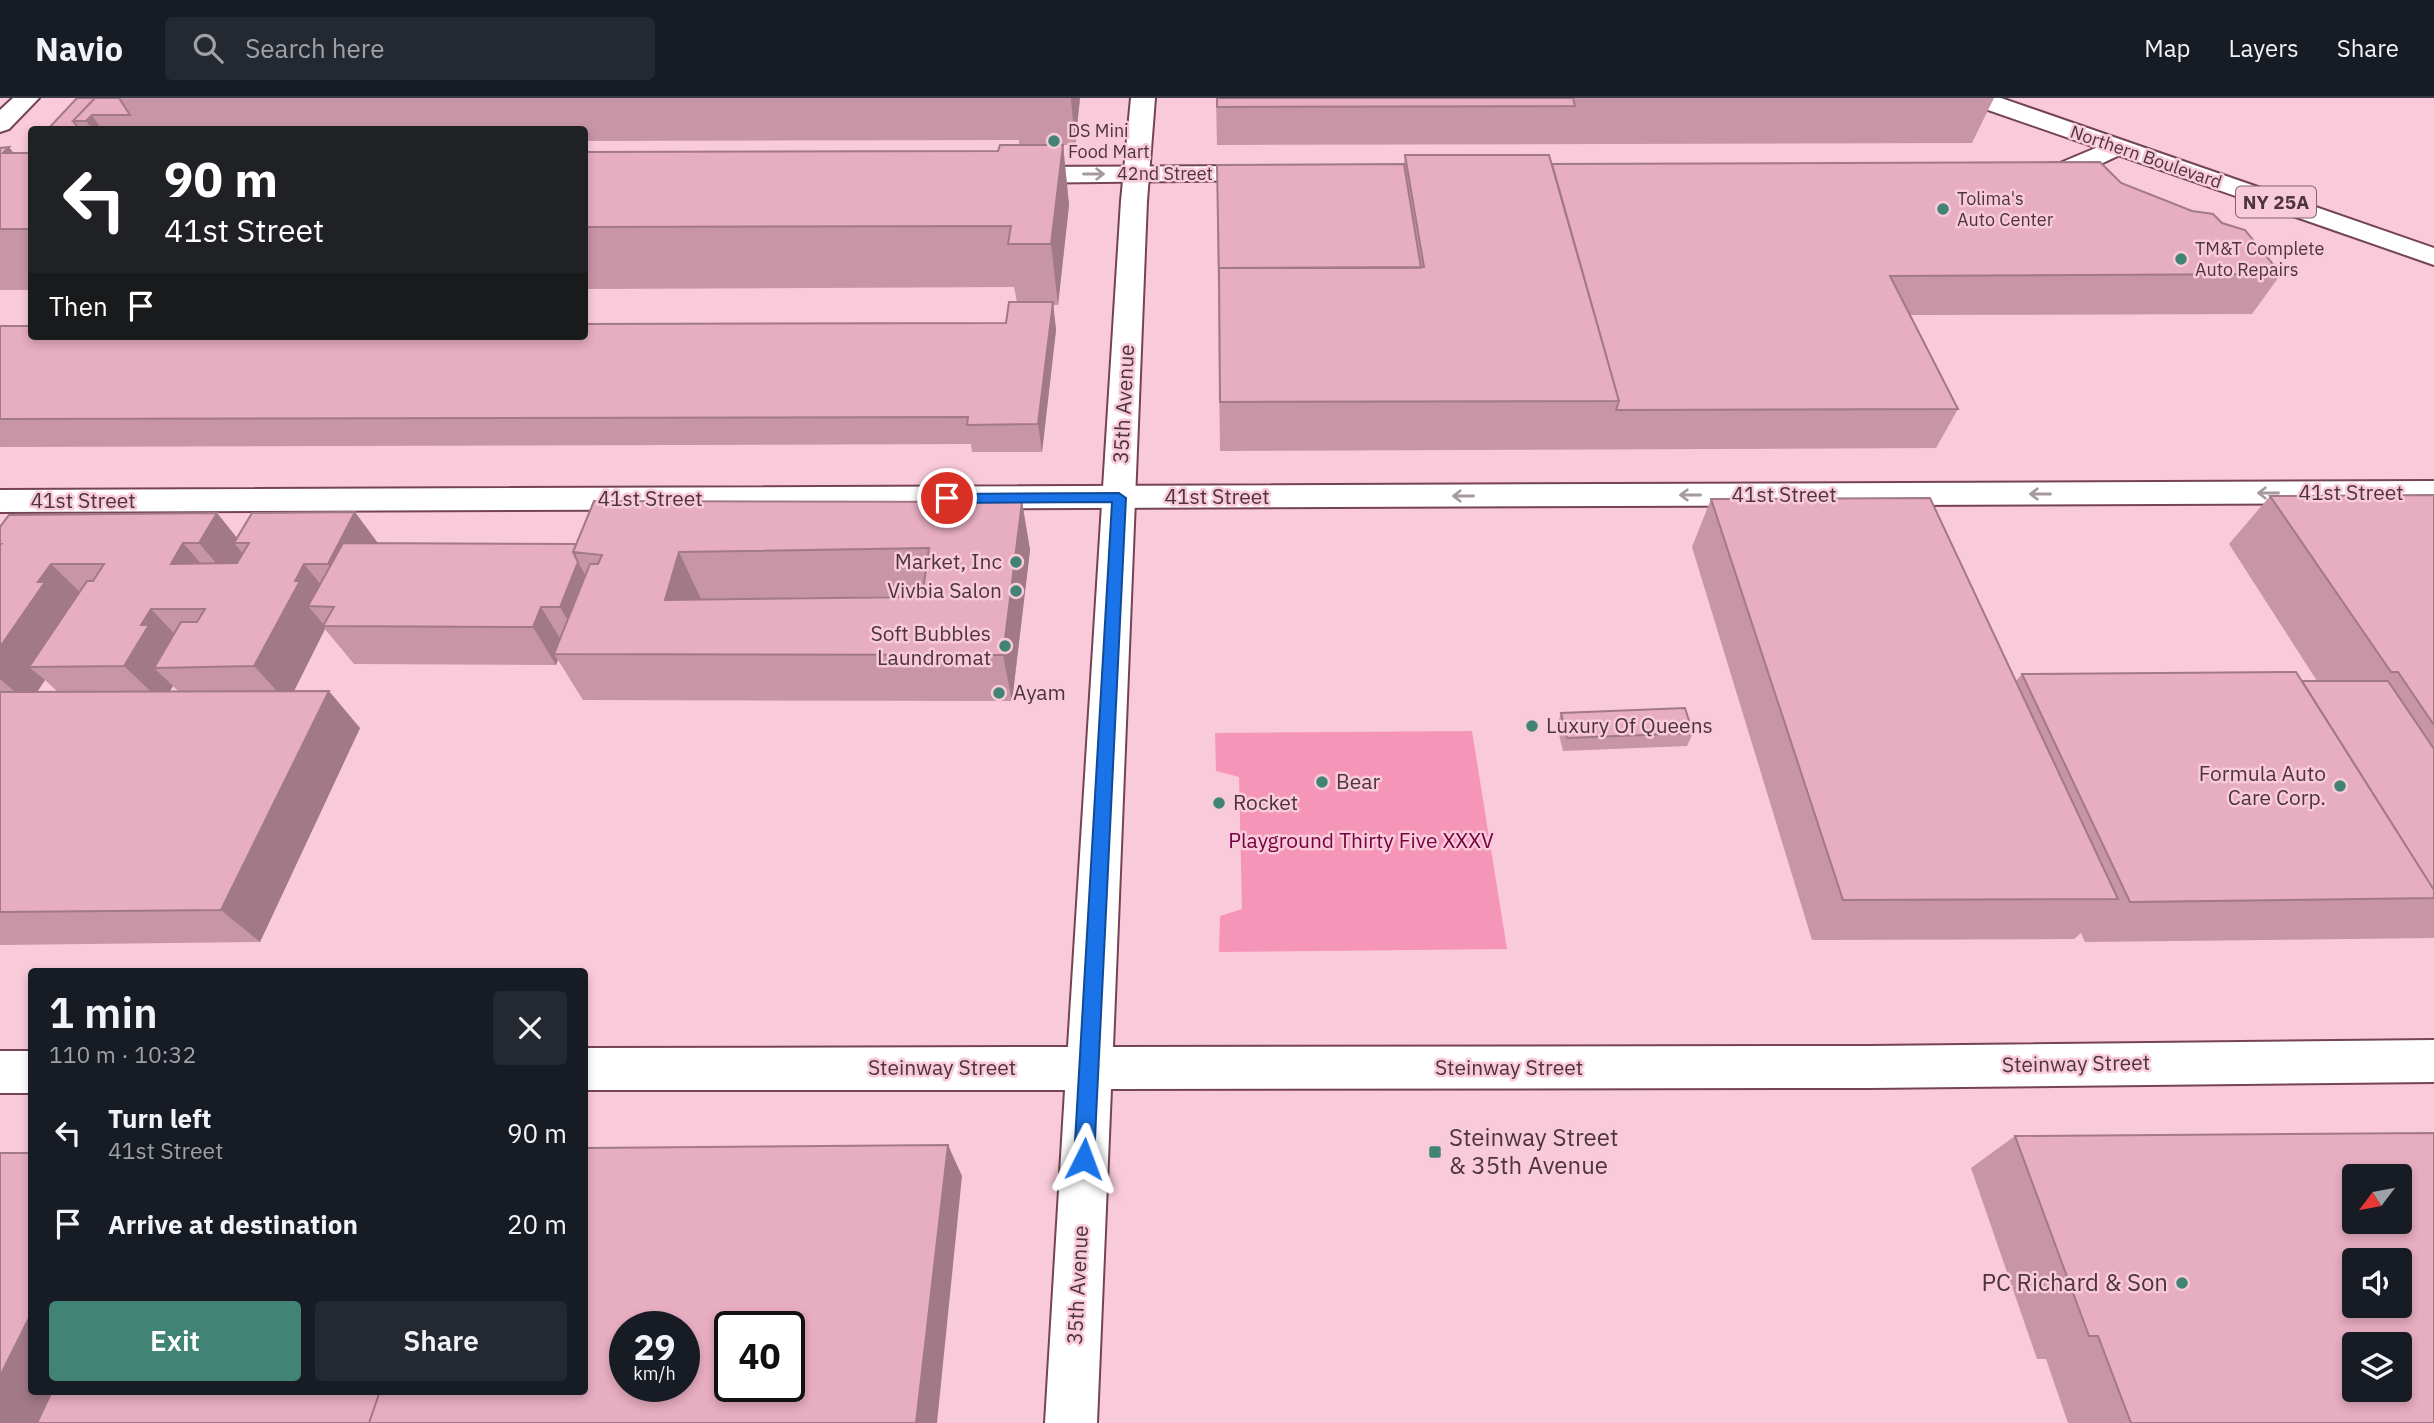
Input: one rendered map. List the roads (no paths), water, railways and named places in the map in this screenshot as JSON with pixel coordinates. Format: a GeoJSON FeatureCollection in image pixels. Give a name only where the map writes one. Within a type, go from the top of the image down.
{"type":"FeatureCollection","features":[{"type":"Feature","properties":{"kind":"street"},"geometry":{"type":"LineString","coordinates":[[0,124],[27,98]]}},
{"type":"Feature","properties":{"kind":"street","name":"35th Avenue"},"geometry":{"type":"LineString","coordinates":[[1071,1423],[1136,174],[1143,98]]}},
{"type":"Feature","properties":{"kind":"street","name":"Northern Boulevard"},"geometry":{"type":"LineString","coordinates":[[1977,98],[2434,257]]}},
{"type":"Feature","properties":{"kind":"street"},"geometry":{"type":"LineString","coordinates":[[2010,171],[2064,170],[2118,147]]}},
{"type":"Feature","properties":{"kind":"street","name":"42nd Street"},"geometry":{"type":"LineString","coordinates":[[984,175],[1294,174]]}},
{"type":"Feature","properties":{"kind":"street","name":"41st Street"},"geometry":{"type":"LineString","coordinates":[[0,501],[2434,492]]}},
{"type":"Feature","properties":{"kind":"street","name":"Steinway Street"},"geometry":{"type":"LineString","coordinates":[[588,1069],[1005,1067],[1089,1070],[2434,1061]]}},
{"type":"Feature","properties":{"kind":"street"},"geometry":{"type":"LineString","coordinates":[[0,1072],[28,1072]]}},
{"type":"Feature","properties":{"kind":"place","name":"DS Mini Food Mart"},"geometry":{"type":"Point","coordinates":[1054,141]}},
{"type":"Feature","properties":{"kind":"place","name":"Tolima's Auto Center"},"geometry":{"type":"Point","coordinates":[1943,209]}},
{"type":"Feature","properties":{"kind":"place","name":"TM&T Complete Auto Repairs"},"geometry":{"type":"Point","coordinates":[2181,259]}},
{"type":"Feature","properties":{"kind":"place","name":"Market, Inc"},"geometry":{"type":"Point","coordinates":[1016,562]}},
{"type":"Feature","properties":{"kind":"place","name":"Vivbia Salon"},"geometry":{"type":"Point","coordinates":[1016,591]}},
{"type":"Feature","properties":{"kind":"place","name":"Soft Bubbles Laundromat"},"geometry":{"type":"Point","coordinates":[1005,646]}},
{"type":"Feature","properties":{"kind":"place","name":"Ayam"},"geometry":{"type":"Point","coordinates":[999,693]}},
{"type":"Feature","properties":{"kind":"place","name":"Luxury Of Queens"},"geometry":{"type":"Point","coordinates":[1532,726]}},
{"type":"Feature","properties":{"kind":"place","name":"Bear"},"geometry":{"type":"Point","coordinates":[1322,782]}},
{"type":"Feature","properties":{"kind":"place","name":"Formula Auto Care Corp."},"geometry":{"type":"Point","coordinates":[2340,786]}},
{"type":"Feature","properties":{"kind":"place","name":"Rocket"},"geometry":{"type":"Point","coordinates":[1219,803]}},
{"type":"Feature","properties":{"kind":"place","name":"Steinway Street & 35th Avenue"},"geometry":{"type":"Point","coordinates":[1435,1152]}},
{"type":"Feature","properties":{"kind":"place","name":"PC Richard & Son"},"geometry":{"type":"Point","coordinates":[2182,1283]}},
{"type":"Feature","properties":{"kind":"park label","name":"Playground Thirty Five XXXV"},"geometry":{"type":"Point","coordinates":[1361,841]}}]}
